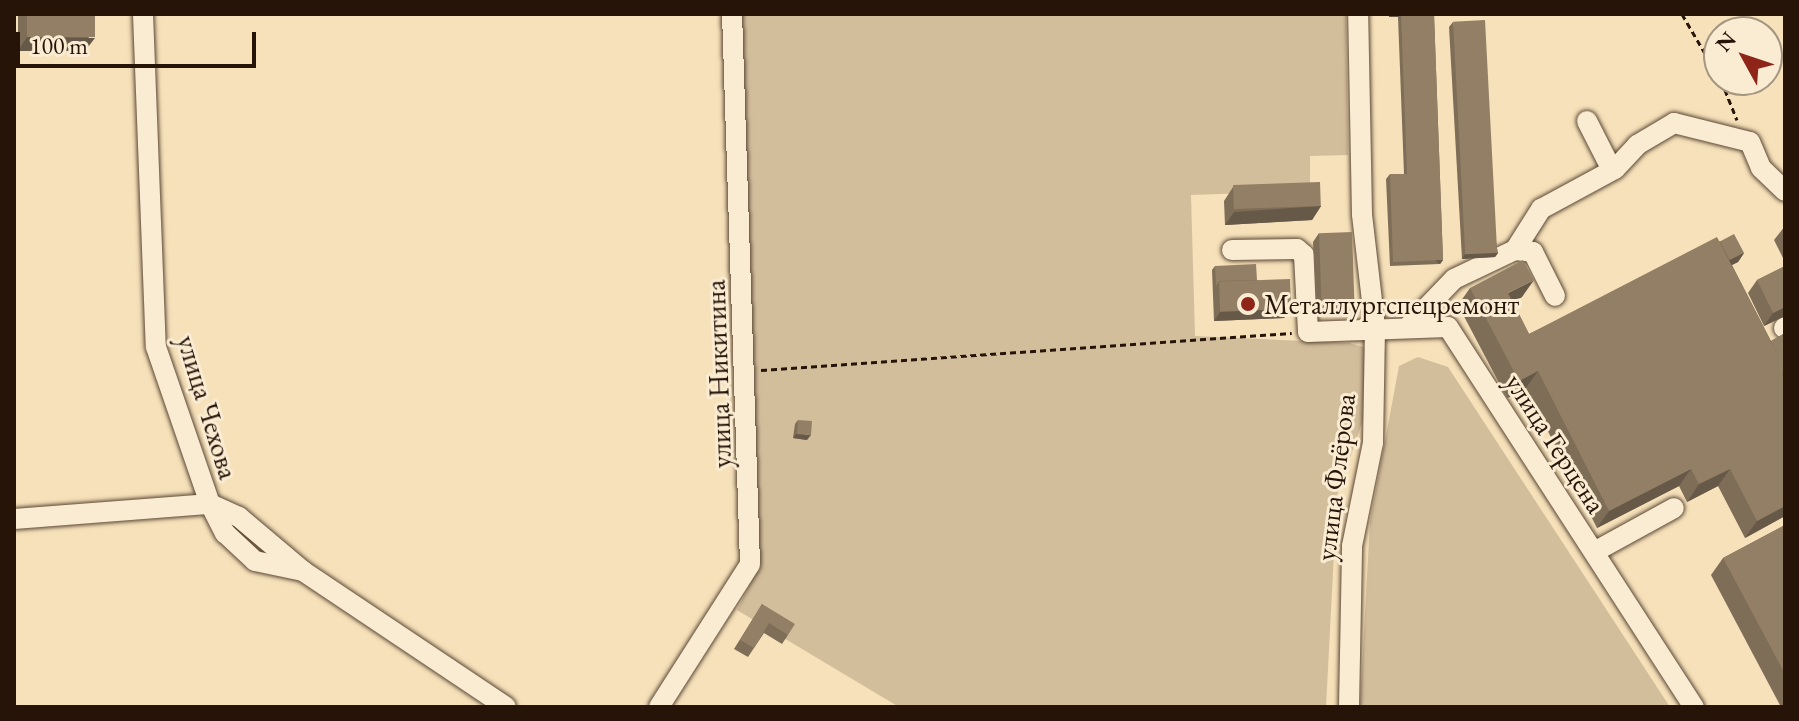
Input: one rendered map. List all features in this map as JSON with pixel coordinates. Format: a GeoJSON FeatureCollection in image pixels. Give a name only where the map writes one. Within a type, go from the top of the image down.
{"type":"FeatureCollection","features":[{"type":"Feature","properties":{"kind":"street","name":"улица Чехова"},"geometry":{"type":"LineString","coordinates":[[143,14],[156,347],[210,504],[239,517],[276,542],[303,571],[506,707]]}},
{"type":"Feature","properties":{"kind":"street","name":"улица Никитина"},"geometry":{"type":"LineString","coordinates":[[659,707],[750,564],[747,371],[732,14]]}},
{"type":"Feature","properties":{"kind":"street","name":"улица Флёрова"},"geometry":{"type":"LineString","coordinates":[[1349,707],[1352,546],[1373,443],[1375,327],[1362,214],[1358,14]]}},
{"type":"Feature","properties":{"kind":"street"},"geometry":{"type":"LineString","coordinates":[[1587,121],[1612,170]]}},
{"type":"Feature","properties":{"kind":"street"},"geometry":{"type":"LineString","coordinates":[[1515,250],[1541,209],[1612,170],[1637,145],[1674,123],[1743,139],[1756,150],[1761,168],[1785,191]]}},
{"type":"Feature","properties":{"kind":"street"},"geometry":{"type":"LineString","coordinates":[[1232,250],[1297,249],[1304,255],[1308,332]]}},
{"type":"Feature","properties":{"kind":"street"},"geometry":{"type":"LineString","coordinates":[[1408,327],[1454,279],[1515,250],[1533,252],[1555,296]]}},
{"type":"Feature","properties":{"kind":"street","name":"улица Герцена"},"geometry":{"type":"LineString","coordinates":[[1308,332],[1375,327],[1448,327],[1694,707]]}},
{"type":"Feature","properties":{"kind":"street"},"geometry":{"type":"LineString","coordinates":[[14,519],[210,504]]}},
{"type":"Feature","properties":{"kind":"street"},"geometry":{"type":"LineString","coordinates":[[1594,552],[1674,508]]}},
{"type":"Feature","properties":{"kind":"path"},"geometry":{"type":"LineString","coordinates":[[1682,14],[1703,49]]}},
{"type":"Feature","properties":{"kind":"path"},"geometry":{"type":"LineString","coordinates":[[1727,96],[1743,139]]}},
{"type":"Feature","properties":{"kind":"path"},"geometry":{"type":"LineString","coordinates":[[747,371],[1308,332]]}},
{"type":"Feature","properties":{"kind":"shaded area"},"geometry":{"type":"Polygon","coordinates":[[[739,14],[1346,14],[1348,155],[1310,156],[1310,191],[1191,195],[1195,336],[1349,343],[1386,353],[1337,496],[1326,707],[899,707],[737,610],[760,565],[739,14]]]}},
{"type":"Feature","properties":{"kind":"shaded area"},"geometry":{"type":"Polygon","coordinates":[[[1418,357],[1448,367],[1670,707],[1360,707],[1370,522],[1399,366],[1418,357]]]}},
{"type":"Feature","properties":{"kind":"building"},"geometry":{"type":"Polygon","coordinates":[[[27,14],[95,14],[95,37],[27,37],[27,14]]]}},
{"type":"Feature","properties":{"kind":"building"},"geometry":{"type":"Polygon","coordinates":[[[1401,14],[1434,14],[1443,260],[1393,262],[1390,174],[1407,174],[1401,14]]]}},
{"type":"Feature","properties":{"kind":"building"},"geometry":{"type":"Polygon","coordinates":[[[1485,20],[1497,253],[1465,254],[1453,22],[1485,20]]]}},
{"type":"Feature","properties":{"kind":"building"},"geometry":{"type":"Polygon","coordinates":[[[1320,182],[1321,206],[1234,209],[1233,185],[1320,182]]]}},
{"type":"Feature","properties":{"kind":"building"},"geometry":{"type":"Polygon","coordinates":[[[1352,232],[1355,304],[1322,305],[1319,233],[1352,232]]]}},
{"type":"Feature","properties":{"kind":"building"},"geometry":{"type":"Polygon","coordinates":[[[1734,234],[1744,253],[1730,260],[1720,242],[1734,234]]]}},
{"type":"Feature","properties":{"kind":"building"},"geometry":{"type":"Polygon","coordinates":[[[1717,237],[1776,351],[1785,347],[1785,372],[1782,374],[1785,379],[1785,506],[1757,521],[1730,469],[1699,484],[1691,469],[1609,511],[1538,371],[1519,381],[1470,288],[1523,260],[1534,280],[1508,293],[1529,334],[1717,237]]]}},
{"type":"Feature","properties":{"kind":"building"},"geometry":{"type":"Polygon","coordinates":[[[1256,264],[1257,280],[1219,281],[1216,286],[1215,266],[1256,264]]]}},
{"type":"Feature","properties":{"kind":"building"},"geometry":{"type":"Polygon","coordinates":[[[1785,266],[1785,307],[1773,313],[1757,280],[1785,266]]]}},
{"type":"Feature","properties":{"kind":"building","name":"Металлургспецремонт"},"geometry":{"type":"Polygon","coordinates":[[[1290,279],[1291,309],[1220,311],[1219,281],[1290,279]]]}},
{"type":"Feature","properties":{"kind":"building"},"geometry":{"type":"Polygon","coordinates":[[[1785,333],[1785,347],[1776,351],[1771,341],[1785,333]]]}},
{"type":"Feature","properties":{"kind":"building"},"geometry":{"type":"Polygon","coordinates":[[[798,420],[812,421],[811,435],[797,434],[798,420]]]}},
{"type":"Feature","properties":{"kind":"building"},"geometry":{"type":"Polygon","coordinates":[[[1785,525],[1785,674],[1723,558],[1785,525]]]}},
{"type":"Feature","properties":{"kind":"building"},"geometry":{"type":"Polygon","coordinates":[[[762,604],[795,624],[788,635],[769,623],[754,648],[740,640],[762,604]]]}},
{"type":"Feature","properties":{"kind":"place","name":"Металлургспецремонт"},"geometry":{"type":"Point","coordinates":[1248,304]}}]}
